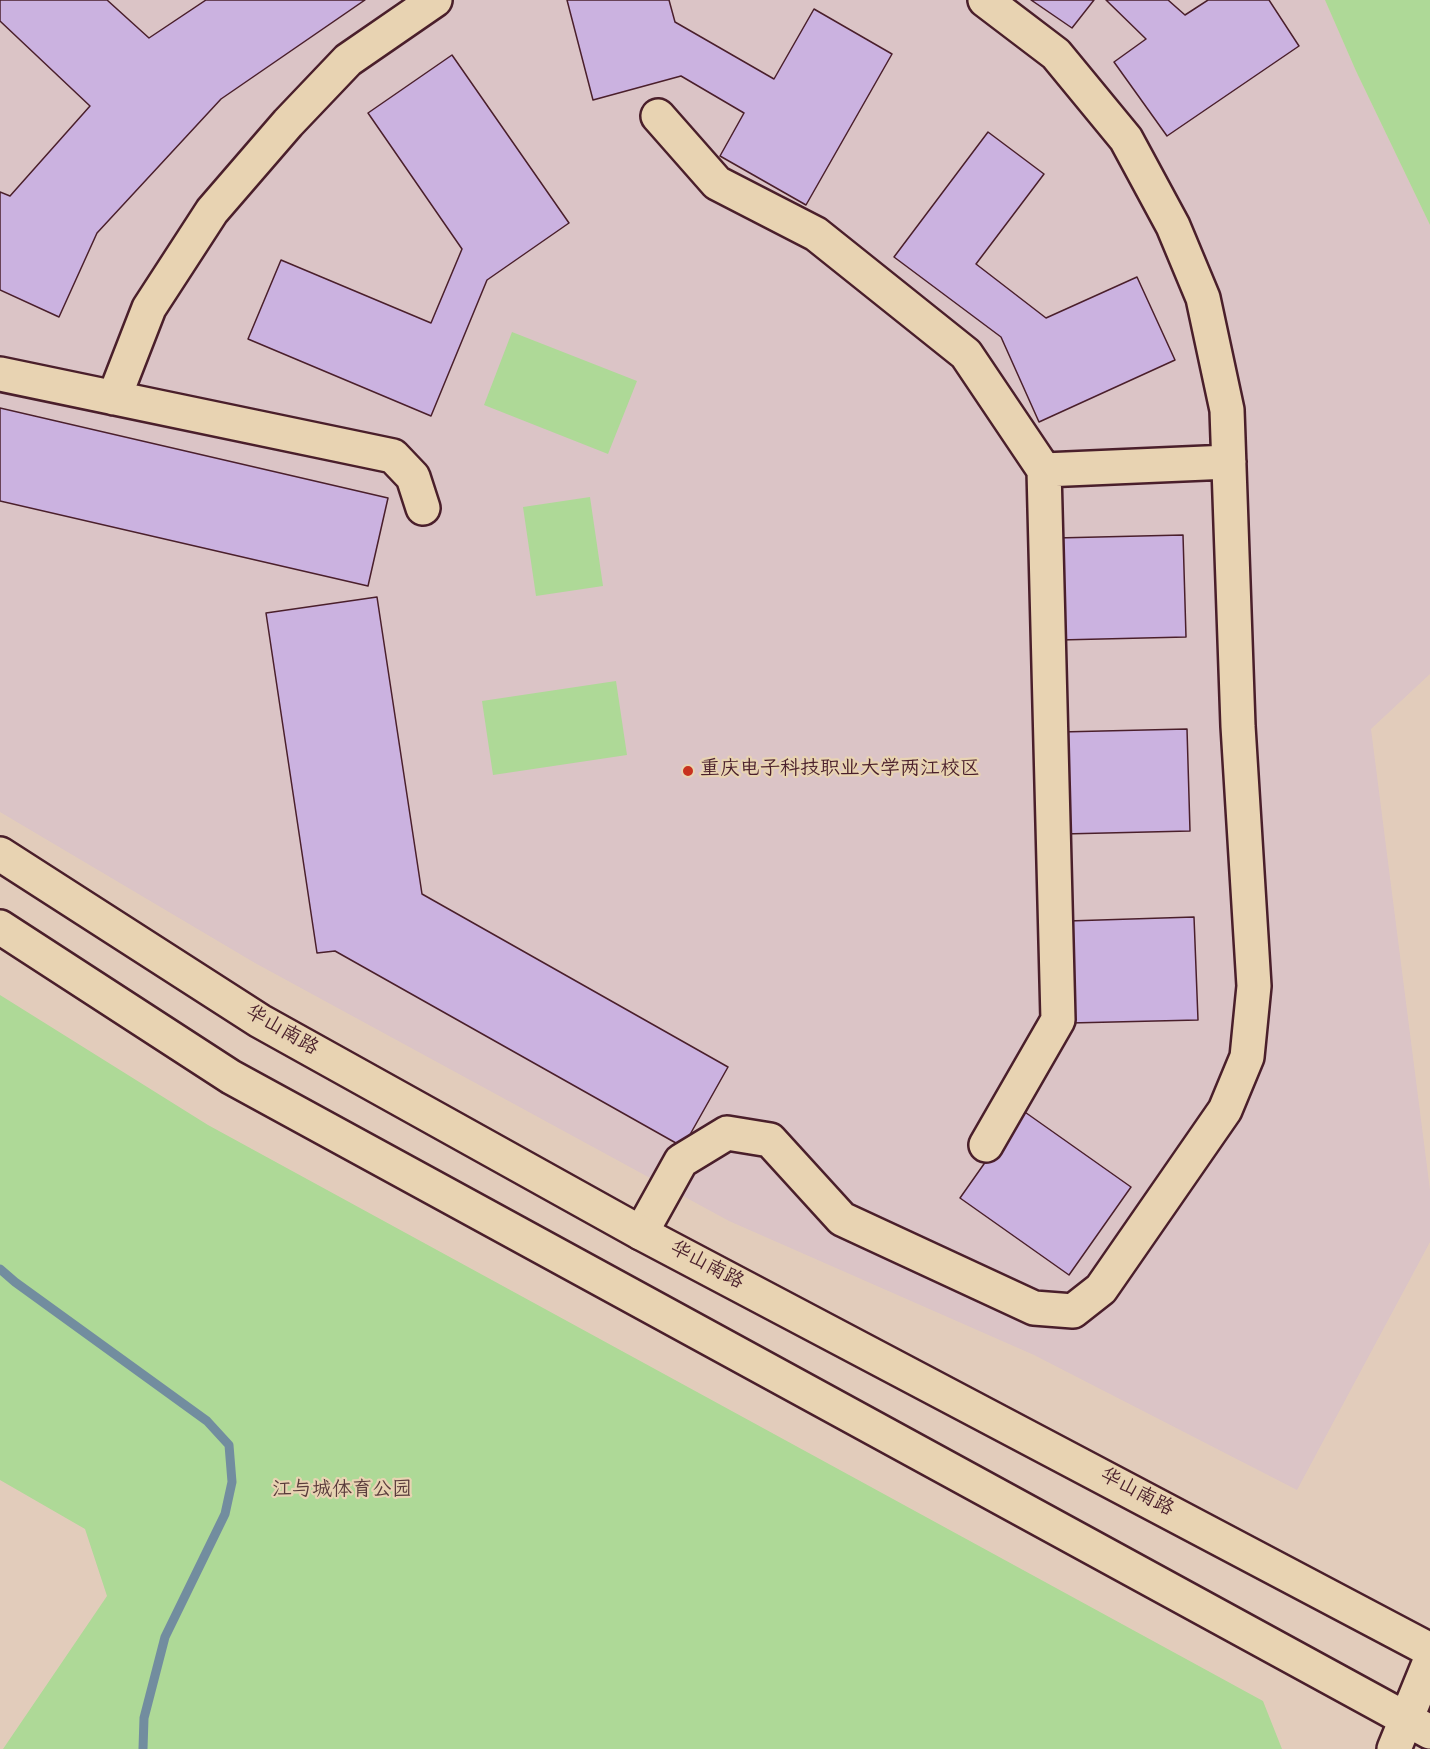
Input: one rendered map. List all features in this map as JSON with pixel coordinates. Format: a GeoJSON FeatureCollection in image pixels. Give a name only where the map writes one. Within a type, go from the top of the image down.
{"type":"FeatureCollection","features":[{"type":"Feature","properties":{"kind":"main road"},"geometry":{"type":"LineString","coordinates":[[114,398],[149,308],[212,211],[288,123],[348,60],[435,0]]}},
{"type":"Feature","properties":{"kind":"main road"},"geometry":{"type":"LineString","coordinates":[[641,1233],[681,1161],[727,1133],[770,1140],[842,1219],[1034,1308],[1073,1311],[1101,1289],[1225,1110],[1247,1057],[1254,986],[1238,726],[1227,411],[1203,298],[1173,226],[1126,139],[1056,54],[985,0]]}},
{"type":"Feature","properties":{"kind":"main road"},"geometry":{"type":"LineString","coordinates":[[658,116],[717,183],[816,234],[966,354],[1044,470],[1058,1020],[986,1145]]}},
{"type":"Feature","properties":{"kind":"main road"},"geometry":{"type":"LineString","coordinates":[[0,374],[393,456],[413,477],[423,508]]}},
{"type":"Feature","properties":{"kind":"main road"},"geometry":{"type":"LineString","coordinates":[[1044,470],[1229,462]]}},
{"type":"Feature","properties":{"kind":"main road","name":"华山南路"},"geometry":{"type":"LineString","coordinates":[[0,854],[260,1021],[641,1233],[1430,1650]]}},
{"type":"Feature","properties":{"kind":"main road"},"geometry":{"type":"LineString","coordinates":[[0,927],[231,1077],[1418,1725]]}},
{"type":"Feature","properties":{"kind":"main road"},"geometry":{"type":"LineString","coordinates":[[1394,1749],[1418,1725],[1430,1661]]}},
{"type":"Feature","properties":{"kind":"shaded area","name":"重庆电子科技职业大学两江校区"},"geometry":{"type":"Polygon","coordinates":[[[0,0],[1325,0],[1356,71],[1430,225],[1430,674],[1371,729],[1430,1190],[1430,1242],[1297,1490],[1034,1355],[729,1221],[255,963],[0,812],[0,0]]]}},
{"type":"Feature","properties":{"kind":"green space"},"geometry":{"type":"Polygon","coordinates":[[[1325,0],[1430,0],[1430,225],[1356,71],[1325,0]]]}},
{"type":"Feature","properties":{"kind":"green space"},"geometry":{"type":"Polygon","coordinates":[[[512,332],[637,381],[608,454],[484,405],[512,332]]]}},
{"type":"Feature","properties":{"kind":"green space"},"geometry":{"type":"Polygon","coordinates":[[[590,497],[603,586],[536,596],[523,507],[590,497]]]}},
{"type":"Feature","properties":{"kind":"green space"},"geometry":{"type":"Polygon","coordinates":[[[616,681],[627,755],[493,775],[482,701],[616,681]]]}},
{"type":"Feature","properties":{"kind":"green space","name":"江与城体育公园"},"geometry":{"type":"Polygon","coordinates":[[[0,995],[208,1125],[1263,1701],[1282,1749],[3,1749],[107,1596],[85,1529],[0,1480],[0,995]]]}},
{"type":"Feature","properties":{"kind":"building"},"geometry":{"type":"Polygon","coordinates":[[[0,0],[107,0],[149,38],[206,0],[365,0],[221,99],[97,233],[59,317],[0,290],[0,192],[10,196],[90,106],[0,21],[0,0]]]}},
{"type":"Feature","properties":{"kind":"building"},"geometry":{"type":"Polygon","coordinates":[[[567,0],[669,0],[675,22],[774,79],[814,9],[892,54],[806,205],[720,156],[744,113],[681,76],[593,100],[567,0]]]}},
{"type":"Feature","properties":{"kind":"building"},"geometry":{"type":"Polygon","coordinates":[[[1031,0],[1094,0],[1072,28],[1031,0]]]}},
{"type":"Feature","properties":{"kind":"building"},"geometry":{"type":"Polygon","coordinates":[[[1106,0],[1168,0],[1185,15],[1208,0],[1269,0],[1299,46],[1167,136],[1114,62],[1146,39],[1106,0]]]}},
{"type":"Feature","properties":{"kind":"building"},"geometry":{"type":"Polygon","coordinates":[[[452,55],[569,223],[487,280],[431,416],[248,339],[281,260],[431,323],[462,249],[368,113],[452,55]]]}},
{"type":"Feature","properties":{"kind":"building"},"geometry":{"type":"Polygon","coordinates":[[[988,132],[1044,174],[976,264],[1046,318],[1137,277],[1175,360],[1039,422],[1001,337],[894,257],[988,132]]]}},
{"type":"Feature","properties":{"kind":"building"},"geometry":{"type":"Polygon","coordinates":[[[0,408],[388,498],[368,586],[0,501],[0,408]]]}},
{"type":"Feature","properties":{"kind":"building"},"geometry":{"type":"Polygon","coordinates":[[[1183,535],[1186,637],[1059,640],[1056,538],[1183,535]]]}},
{"type":"Feature","properties":{"kind":"building"},"geometry":{"type":"Polygon","coordinates":[[[377,597],[422,894],[728,1067],[683,1147],[335,951],[317,953],[266,613],[377,597]]]}},
{"type":"Feature","properties":{"kind":"building"},"geometry":{"type":"Polygon","coordinates":[[[1187,729],[1190,831],[1063,834],[1060,732],[1187,729]]]}},
{"type":"Feature","properties":{"kind":"building"},"geometry":{"type":"Polygon","coordinates":[[[1194,917],[1198,1020],[1070,1023],[1068,921],[1194,917]]]}},
{"type":"Feature","properties":{"kind":"building"},"geometry":{"type":"Polygon","coordinates":[[[1022,1110],[1131,1187],[1069,1275],[960,1198],[1022,1110]]]}},
{"type":"Feature","properties":{"kind":"waterway"},"geometry":{"type":"LineString","coordinates":[[0,1269],[207,1421],[229,1445],[232,1482],[225,1514],[165,1637],[144,1718],[143,1749]]}},
{"type":"Feature","properties":{"kind":"place","name":"重庆电子科技职业大学两江校区"},"geometry":{"type":"Point","coordinates":[688,771]}}]}
